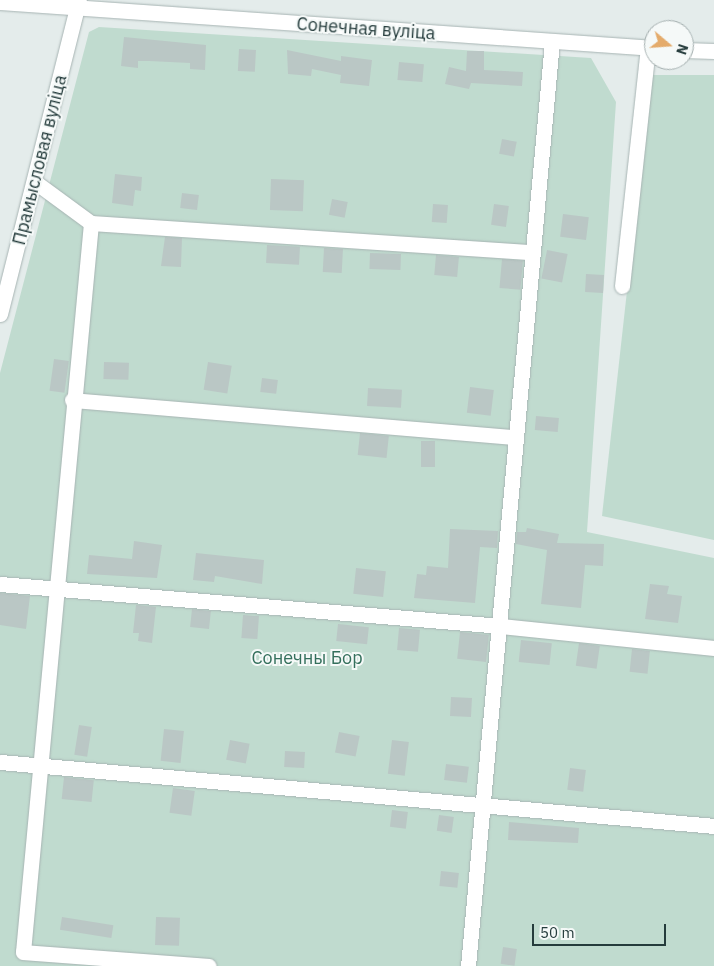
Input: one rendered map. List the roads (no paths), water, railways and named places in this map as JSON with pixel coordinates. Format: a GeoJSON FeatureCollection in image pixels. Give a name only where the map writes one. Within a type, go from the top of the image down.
{"type":"FeatureCollection","features":[{"type":"Feature","properties":{"kind":"street","name":"Сонечная вуліца"},"geometry":{"type":"LineString","coordinates":[[0,2],[79,3],[552,42],[644,48]]}},
{"type":"Feature","properties":{"kind":"street","name":"Прамысловая вуліца"},"geometry":{"type":"LineString","coordinates":[[0,314],[79,3]]}},
{"type":"Feature","properties":{"kind":"street"},"geometry":{"type":"LineString","coordinates":[[468,966],[501,626],[515,437],[552,42]]}},
{"type":"Feature","properties":{"kind":"street"},"geometry":{"type":"LineString","coordinates":[[694,50],[714,51]]}},
{"type":"Feature","properties":{"kind":"street"},"geometry":{"type":"LineString","coordinates":[[622,286],[648,70]]}},
{"type":"Feature","properties":{"kind":"street"},"geometry":{"type":"LineString","coordinates":[[35,182],[91,223],[532,252]]}},
{"type":"Feature","properties":{"kind":"street"},"geometry":{"type":"LineString","coordinates":[[91,223],[54,588],[23,952],[208,966]]}},
{"type":"Feature","properties":{"kind":"street"},"geometry":{"type":"LineString","coordinates":[[72,400],[515,437]]}},
{"type":"Feature","properties":{"kind":"street"},"geometry":{"type":"LineString","coordinates":[[0,584],[501,626],[714,648]]}},
{"type":"Feature","properties":{"kind":"street"},"geometry":{"type":"LineString","coordinates":[[0,762],[714,826]]}},
{"type":"Feature","properties":{"kind":"park label","name":"Сонечны Бор"},"geometry":{"type":"Point","coordinates":[307,658]}}]}
